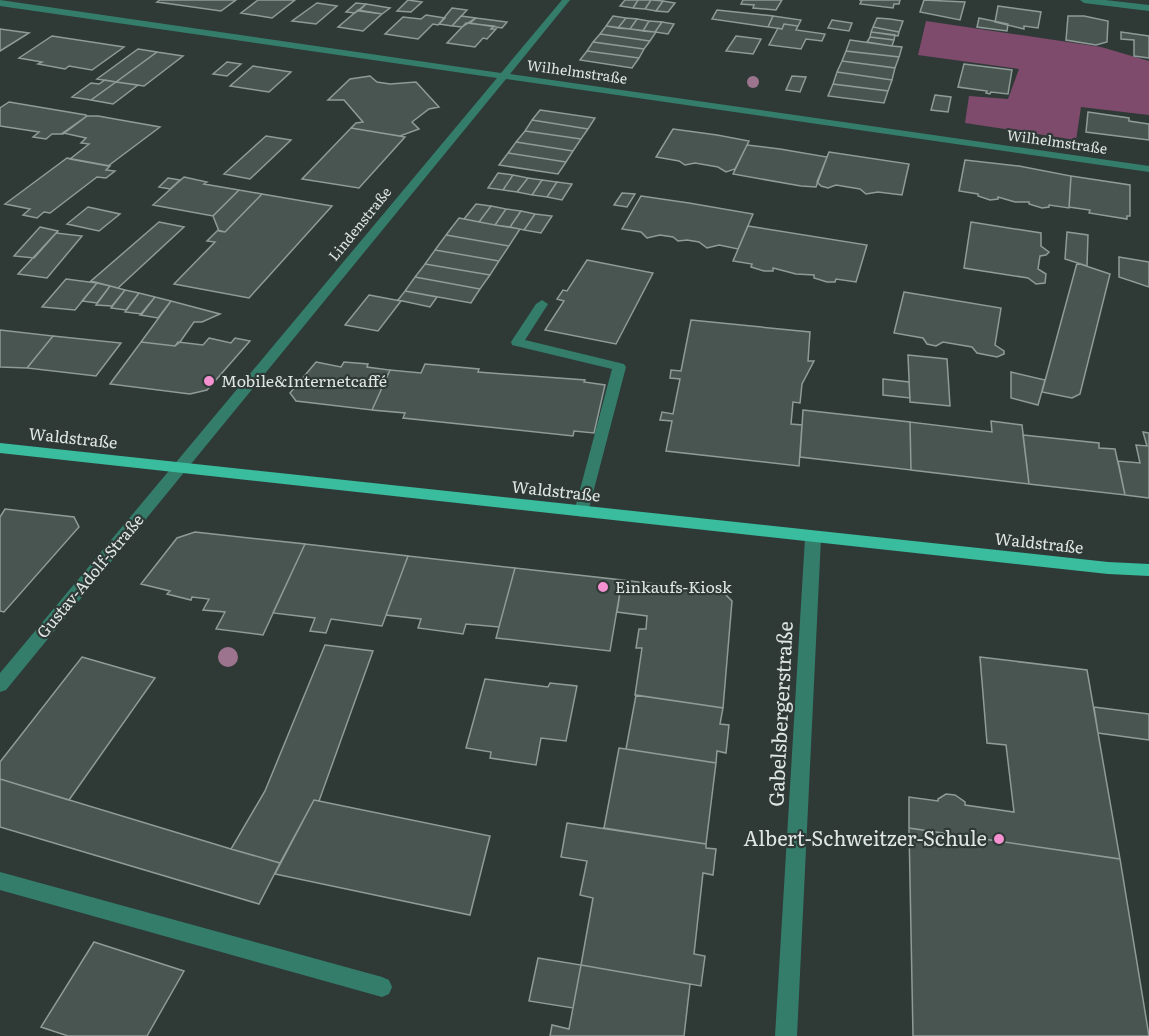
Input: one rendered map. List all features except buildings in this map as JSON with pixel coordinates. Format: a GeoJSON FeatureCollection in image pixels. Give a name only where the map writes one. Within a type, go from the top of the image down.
{"type":"FeatureCollection","features":[{"type":"Feature","properties":{"kind":"main road","name":"Waldstraße"},"geometry":{"type":"LineString","coordinates":[[0,448],[813,538],[1108,568],[1149,570]]}},
{"type":"Feature","properties":{"kind":"main road","name":"Waldstraße"},"geometry":{"type":"LineString","coordinates":[[1108,568],[1149,576]]}},
{"type":"Feature","properties":{"kind":"street","name":"Lindenstraße"},"geometry":{"type":"LineString","coordinates":[[180,467],[502,74],[566,0]]}},
{"type":"Feature","properties":{"kind":"street"},"geometry":{"type":"LineString","coordinates":[[1084,0],[1149,8]]}},
{"type":"Feature","properties":{"kind":"street","name":"Wilhelmstraße"},"geometry":{"type":"LineString","coordinates":[[0,3],[1149,169]]}},
{"type":"Feature","properties":{"kind":"street"},"geometry":{"type":"LineString","coordinates":[[542,304],[517,342],[619,367],[581,512]]}},
{"type":"Feature","properties":{"kind":"street","name":"Gustav-Adolf-Straße"},"geometry":{"type":"LineString","coordinates":[[0,685],[180,467]]}},
{"type":"Feature","properties":{"kind":"street","name":"Gabelsbergerstraße"},"geometry":{"type":"LineString","coordinates":[[786,1036],[813,538]]}},
{"type":"Feature","properties":{"kind":"street"},"geometry":{"type":"LineString","coordinates":[[0,881],[382,987]]}},
{"type":"Feature","properties":{"kind":"shaded area"},"geometry":{"type":"Polygon","coordinates":[[[926,21],[1101,47],[1149,61],[1149,115],[1081,107],[1076,140],[965,123],[969,96],[1008,99],[1019,69],[918,55],[926,21]]]}},
{"type":"Feature","properties":{"kind":"place","name":"Mobile&Internetcaffé"},"geometry":{"type":"Point","coordinates":[209,381]}},
{"type":"Feature","properties":{"kind":"place","name":"Einkaufs-Kiosk"},"geometry":{"type":"Point","coordinates":[603,587]}},
{"type":"Feature","properties":{"kind":"place","name":"Albert-Schweitzer-Schule"},"geometry":{"type":"Point","coordinates":[999,839]}}]}
